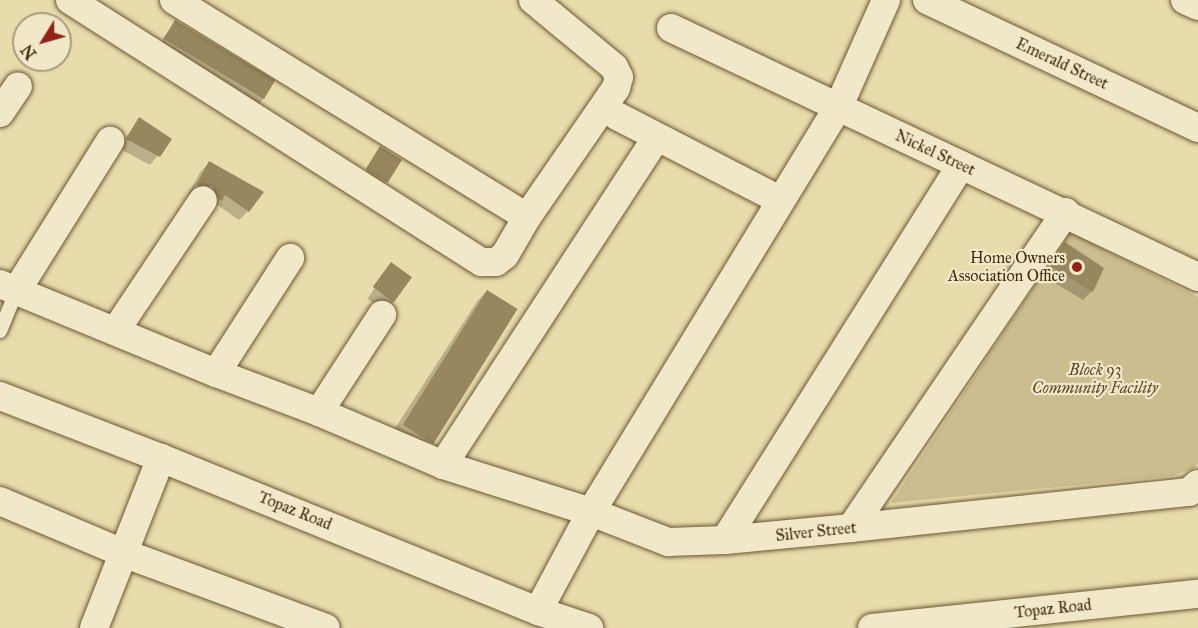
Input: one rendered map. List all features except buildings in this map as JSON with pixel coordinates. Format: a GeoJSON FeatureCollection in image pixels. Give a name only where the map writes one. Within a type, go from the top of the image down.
{"type":"FeatureCollection","features":[{"type":"Feature","properties":{"kind":"street"},"geometry":{"type":"LineString","coordinates":[[70,0],[482,262],[496,262],[505,255],[526,216],[615,88],[619,77],[614,67],[533,0]]}},
{"type":"Feature","properties":{"kind":"street"},"geometry":{"type":"LineString","coordinates":[[174,0],[526,216]]}},
{"type":"Feature","properties":{"kind":"street"},"geometry":{"type":"LineString","coordinates":[[538,611],[591,512],[838,108],[886,0]]}},
{"type":"Feature","properties":{"kind":"street","name":"Emerald Street"},"geometry":{"type":"LineString","coordinates":[[927,0],[1198,128]]}},
{"type":"Feature","properties":{"kind":"street"},"geometry":{"type":"LineString","coordinates":[[1185,0],[1198,6]]}},
{"type":"Feature","properties":{"kind":"street","name":"Nickel Street"},"geometry":{"type":"LineString","coordinates":[[671,28],[838,108],[1066,212],[1198,277]]}},
{"type":"Feature","properties":{"kind":"street"},"geometry":{"type":"LineString","coordinates":[[0,113],[18,86]]}},
{"type":"Feature","properties":{"kind":"street"},"geometry":{"type":"LineString","coordinates":[[617,116],[780,200]]}},
{"type":"Feature","properties":{"kind":"street"},"geometry":{"type":"LineString","coordinates":[[442,465],[656,138]]}},
{"type":"Feature","properties":{"kind":"street"},"geometry":{"type":"LineString","coordinates":[[9,287],[110,141]]}},
{"type":"Feature","properties":{"kind":"street"},"geometry":{"type":"LineString","coordinates":[[725,540],[961,165]]}},
{"type":"Feature","properties":{"kind":"street"},"geometry":{"type":"LineString","coordinates":[[116,330],[202,200]]}},
{"type":"Feature","properties":{"kind":"street"},"geometry":{"type":"LineString","coordinates":[[851,528],[1066,212]]}},
{"type":"Feature","properties":{"kind":"street"},"geometry":{"type":"LineString","coordinates":[[216,373],[290,258]]}},
{"type":"Feature","properties":{"kind":"street","name":"Silver Street"},"geometry":{"type":"LineString","coordinates":[[9,287],[216,373],[319,412],[442,465],[591,512],[668,542],[725,540],[851,528],[1189,492],[1198,484]]}},
{"type":"Feature","properties":{"kind":"street"},"geometry":{"type":"LineString","coordinates":[[319,412],[382,315]]}},
{"type":"Feature","properties":{"kind":"street","name":"Topaz Road"},"geometry":{"type":"LineString","coordinates":[[0,396],[161,458],[538,611],[589,628]]}},
{"type":"Feature","properties":{"kind":"street"},"geometry":{"type":"LineString","coordinates":[[94,628],[161,458]]}},
{"type":"Feature","properties":{"kind":"street"},"geometry":{"type":"LineString","coordinates":[[0,501],[123,553],[326,628]]}},
{"type":"Feature","properties":{"kind":"street","name":"Topaz Road"},"geometry":{"type":"LineString","coordinates":[[886,627],[1198,594]]}},
{"type":"Feature","properties":{"kind":"lane"},"geometry":{"type":"LineString","coordinates":[[0,331],[9,287]]}},
{"type":"Feature","properties":{"kind":"green space","name":"Block 93 Community Facility"},"geometry":{"type":"Polygon","coordinates":[[[1070,232],[1198,297],[1198,463],[1194,468],[1172,476],[891,503],[1070,232]]]}},
{"type":"Feature","properties":{"kind":"place","name":"Home Owners Association Office"},"geometry":{"type":"Point","coordinates":[1077,267]}}]}
